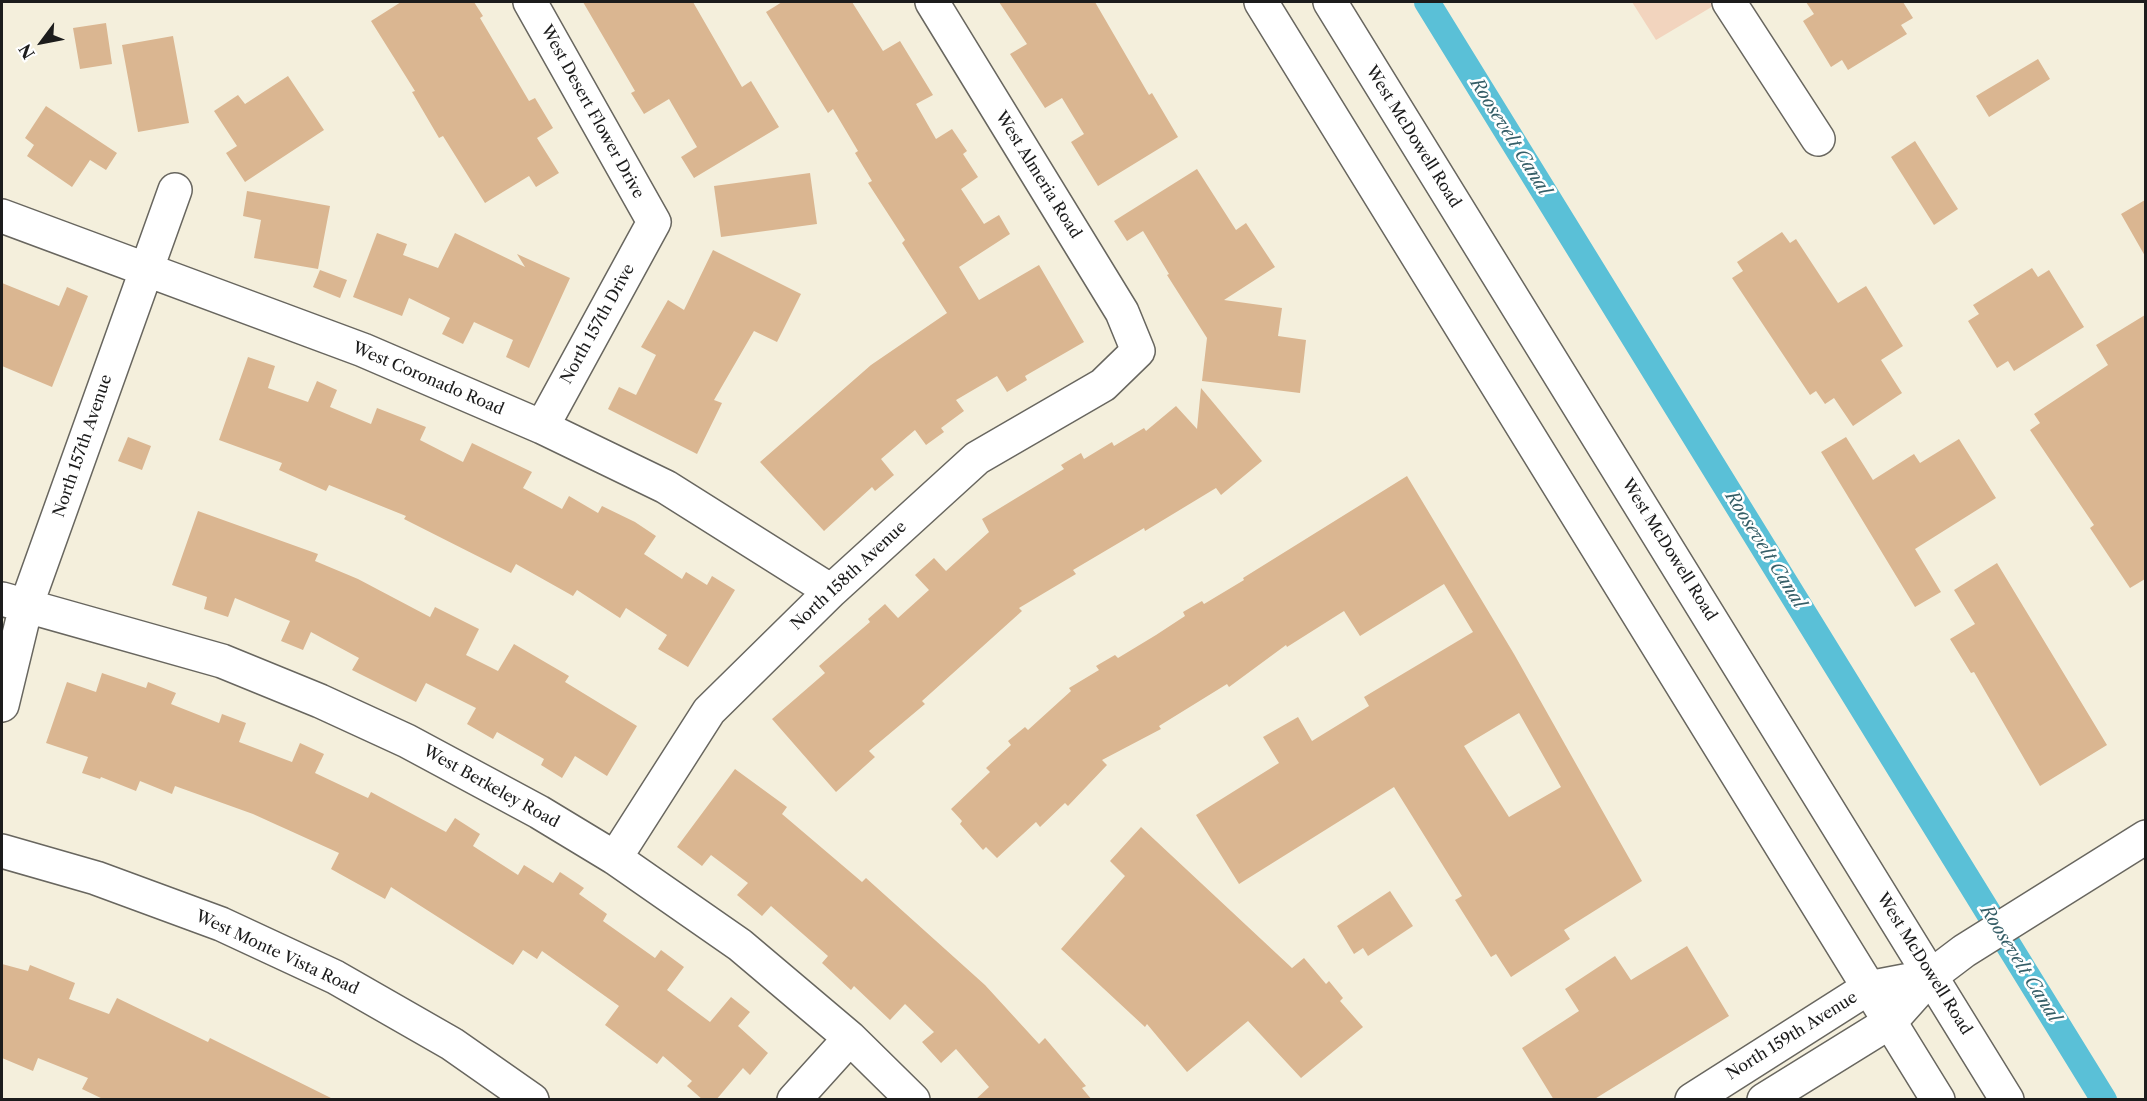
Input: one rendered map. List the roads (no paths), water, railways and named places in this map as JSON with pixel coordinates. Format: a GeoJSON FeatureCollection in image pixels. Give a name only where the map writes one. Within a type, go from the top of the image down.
{"type":"FeatureCollection","features":[{"type":"Feature","properties":{"kind":"street","name":"West Desert Flower Drive"},"geometry":{"type":"LineString","coordinates":[[530,2],[654,222]]}},
{"type":"Feature","properties":{"kind":"street","name":"West Almeria Road"},"geometry":{"type":"LineString","coordinates":[[932,2],[1122,312],[1138,351]]}},
{"type":"Feature","properties":{"kind":"street"},"geometry":{"type":"LineString","coordinates":[[1261,2],[1938,1100]]}},
{"type":"Feature","properties":{"kind":"street","name":"West McDowell Road"},"geometry":{"type":"LineString","coordinates":[[1329,2],[2007,1100]]}},
{"type":"Feature","properties":{"kind":"street"},"geometry":{"type":"LineString","coordinates":[[1729,2],[1818,139]]}},
{"type":"Feature","properties":{"kind":"street","name":"North 157th Avenue"},"geometry":{"type":"LineString","coordinates":[[2,705],[14,603],[175,190]]}},
{"type":"Feature","properties":{"kind":"street","name":"West Coronado Road"},"geometry":{"type":"LineString","coordinates":[[2,216],[363,350],[542,427],[666,487],[831,591]]}},
{"type":"Feature","properties":{"kind":"street","name":"North 157th Drive"},"geometry":{"type":"LineString","coordinates":[[542,427],[654,222]]}},
{"type":"Feature","properties":{"kind":"street","name":"North 158th Avenue"},"geometry":{"type":"LineString","coordinates":[[615,858],[709,711],[831,591],[977,458],[1103,385],[1138,351]]}},
{"type":"Feature","properties":{"kind":"street","name":"West Berkeley Road"},"geometry":{"type":"LineString","coordinates":[[14,603],[222,661],[407,741],[529,807],[615,858],[740,945],[850,1038],[913,1100]]}},
{"type":"Feature","properties":{"kind":"street","name":"North 159th Avenue"},"geometry":{"type":"LineString","coordinates":[[1764,1100],[1890,1022],[1931,976],[1976,943],[2145,837]]}},
{"type":"Feature","properties":{"kind":"street","name":"West Monte Vista Road"},"geometry":{"type":"LineString","coordinates":[[2,851],[96,878],[221,924],[335,977],[452,1044],[532,1100]]}},
{"type":"Feature","properties":{"kind":"street","name":"North 159th Avenue"},"geometry":{"type":"LineString","coordinates":[[1692,1100],[1868,988],[1931,976]]}},
{"type":"Feature","properties":{"kind":"street"},"geometry":{"type":"LineString","coordinates":[[794,1100],[850,1038]]}},
{"type":"Feature","properties":{"kind":"waterway","name":"Roosevelt Canal"},"geometry":{"type":"LineString","coordinates":[[1427,2],[2104,1100]]}}]}
